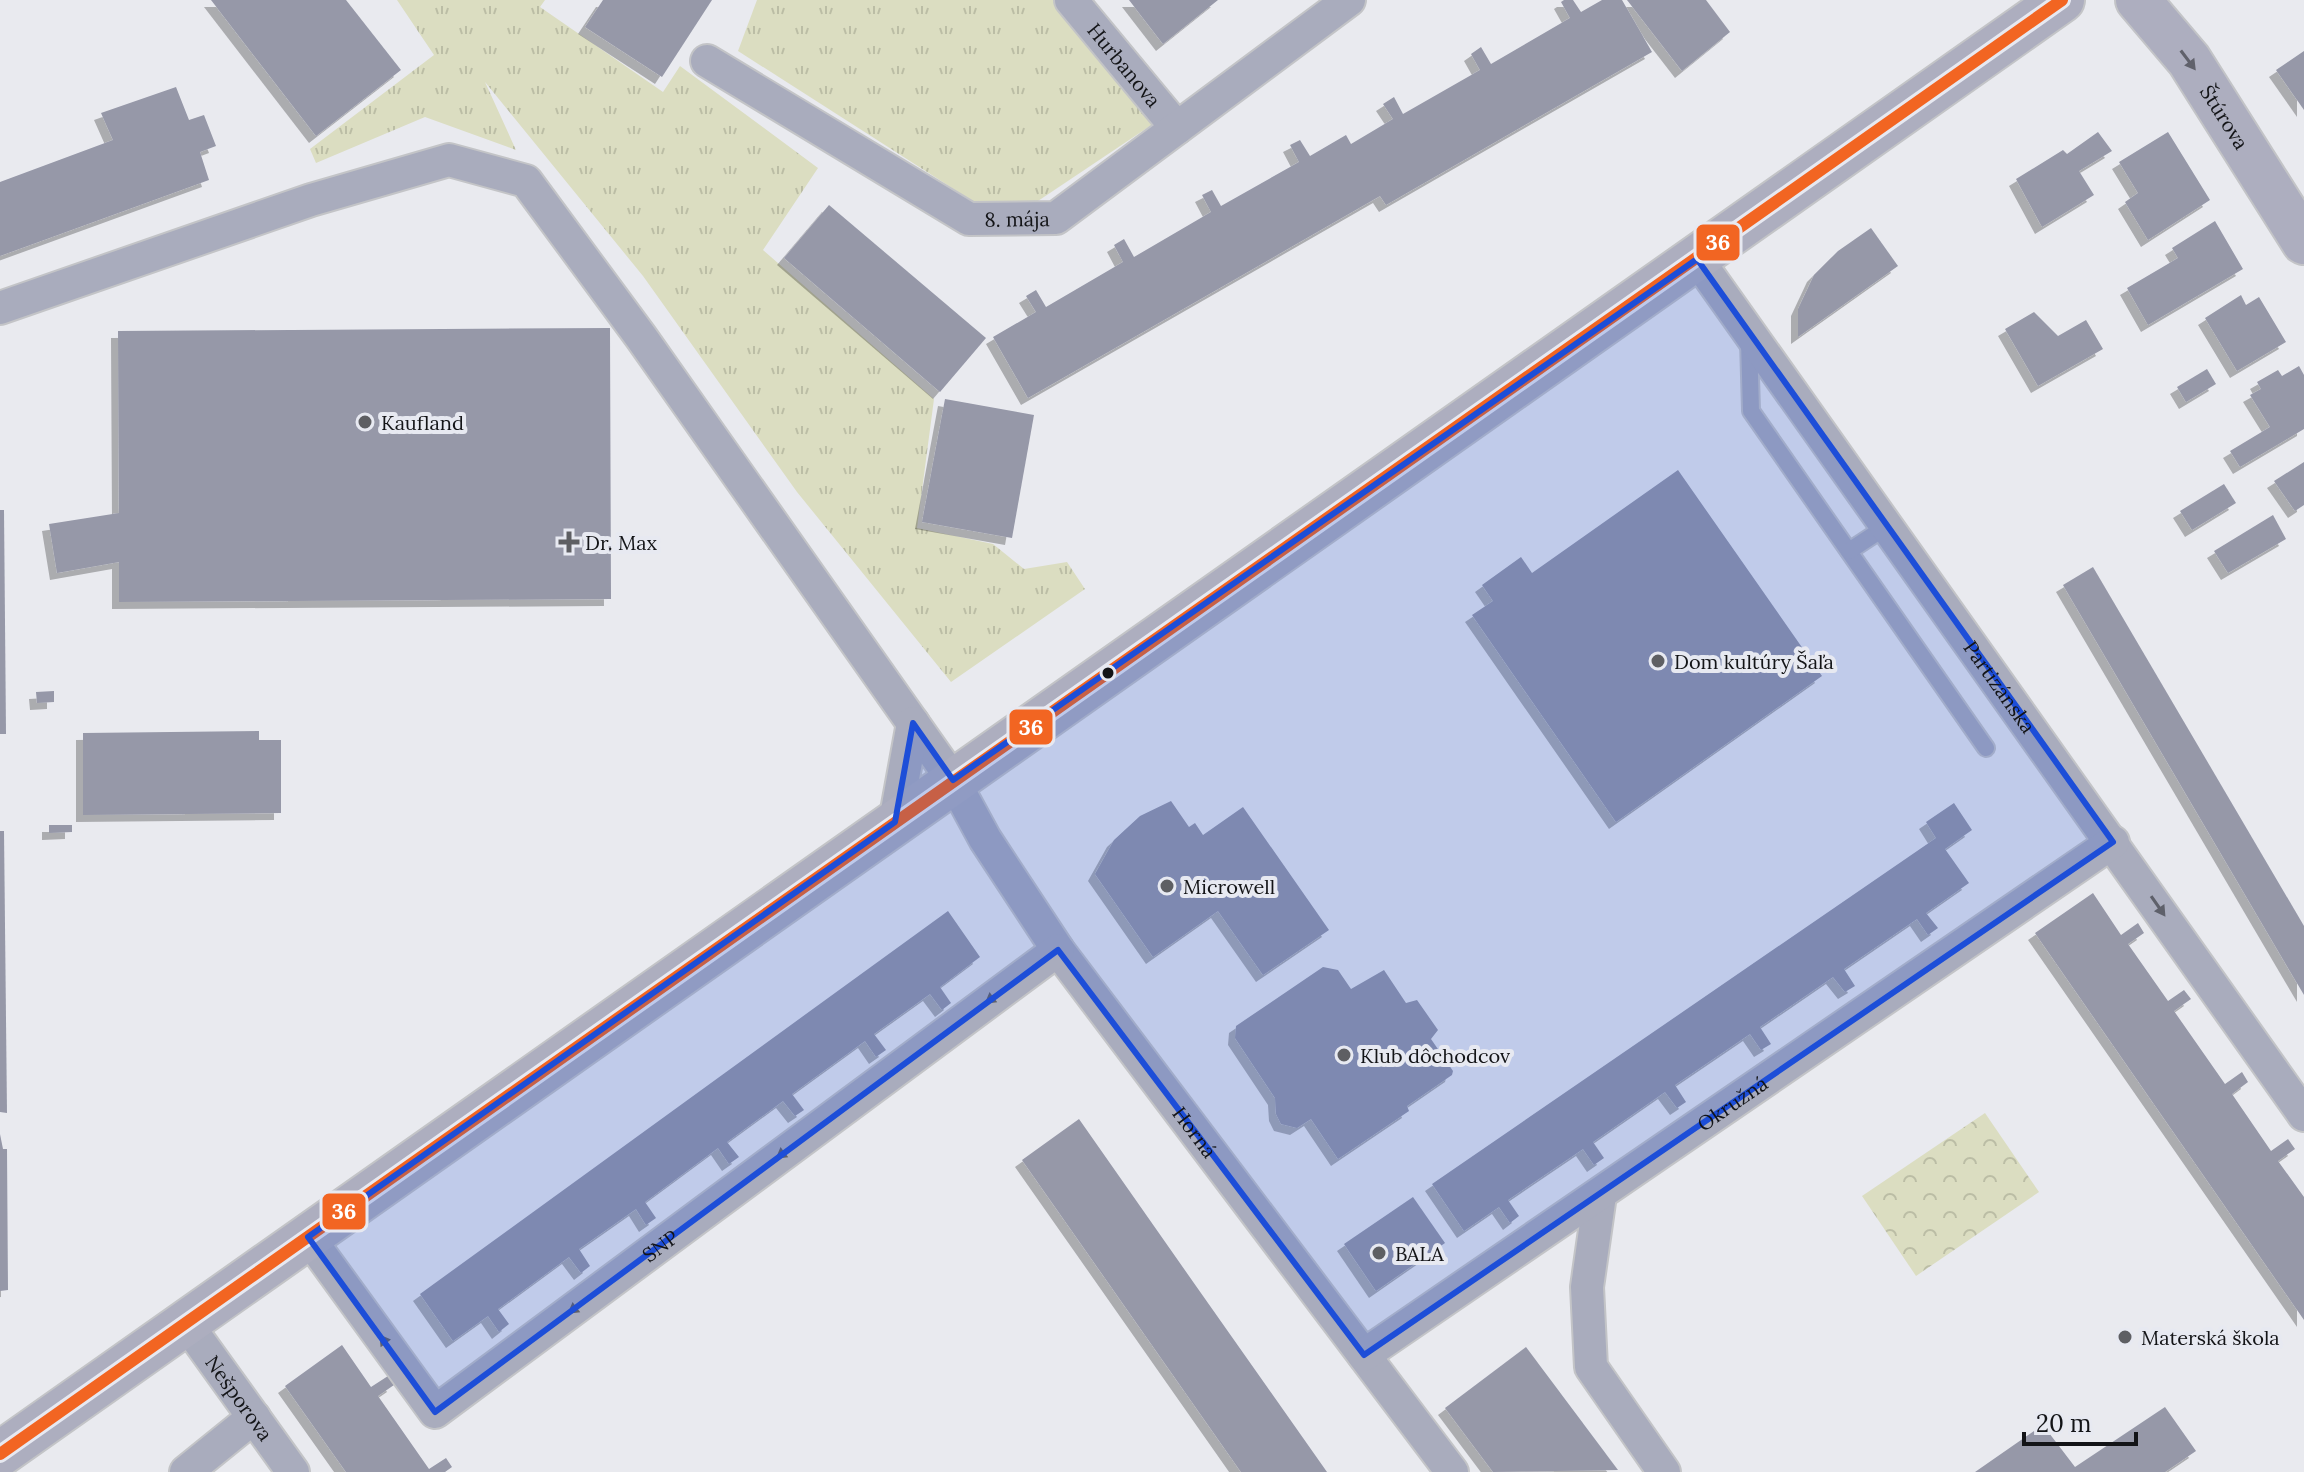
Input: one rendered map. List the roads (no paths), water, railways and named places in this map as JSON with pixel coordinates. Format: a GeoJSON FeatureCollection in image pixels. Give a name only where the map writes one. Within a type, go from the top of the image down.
{"type":"FeatureCollection","features":[{"type":"Feature","properties":{"kind":"main road"},"geometry":{"type":"LineString","coordinates":[[0,1454],[2062,0]]}},
{"type":"Feature","properties":{"kind":"main road","name":"Štúrova"},"geometry":{"type":"LineString","coordinates":[[2138,0],[2189,60],[2304,242]]}},
{"type":"Feature","properties":{"kind":"street","name":"Hurbanova"},"geometry":{"type":"LineString","coordinates":[[1071,0],[1177,128]]}},
{"type":"Feature","properties":{"kind":"street","name":"8. mája"},"geometry":{"type":"LineString","coordinates":[[707,61],[969,219],[1056,218],[1349,0]]}},
{"type":"Feature","properties":{"kind":"street","name":"Horná"},"geometry":{"type":"LineString","coordinates":[[0,308],[311,200],[449,160],[526,181],[953,780],[985,839],[1058,950],[1452,1472]]}},
{"type":"Feature","properties":{"kind":"street","name":"Partizánska"},"geometry":{"type":"LineString","coordinates":[[1697,259],[2304,1115]]}},
{"type":"Feature","properties":{"kind":"street"},"geometry":{"type":"LineString","coordinates":[[895,822],[913,723]]}},
{"type":"Feature","properties":{"kind":"street","name":"Okružná"},"geometry":{"type":"LineString","coordinates":[[1364,1355],[2113,842]]}},
{"type":"Feature","properties":{"kind":"street","name":"SNP"},"geometry":{"type":"LineString","coordinates":[[308,1237],[435,1412],[1058,950]]}},
{"type":"Feature","properties":{"kind":"street"},"geometry":{"type":"LineString","coordinates":[[1600,1195],[1587,1287],[1591,1367],[1664,1472]]}},
{"type":"Feature","properties":{"kind":"street","name":"Nešporova"},"geometry":{"type":"LineString","coordinates":[[186,1323],[293,1472]]}},
{"type":"Feature","properties":{"kind":"street"},"geometry":{"type":"LineString","coordinates":[[186,1472],[254,1417]]}},
{"type":"Feature","properties":{"kind":"lane"},"geometry":{"type":"LineString","coordinates":[[1749,332],[1751,411],[1986,748]]}},
{"type":"Feature","properties":{"kind":"lane"},"geometry":{"type":"LineString","coordinates":[[1849,551],[1887,526]]}},
{"type":"Feature","properties":{"kind":"place","name":"Kaufland"},"geometry":{"type":"Point","coordinates":[365,422]}},
{"type":"Feature","properties":{"kind":"place","name":"Dr. Max"},"geometry":{"type":"Point","coordinates":[569,542]}},
{"type":"Feature","properties":{"kind":"place","name":"Dom kultúry Šaľa"},"geometry":{"type":"Point","coordinates":[1658,661]}},
{"type":"Feature","properties":{"kind":"place","name":"Microwell"},"geometry":{"type":"Point","coordinates":[1167,886]}},
{"type":"Feature","properties":{"kind":"place","name":"Klub dôchodcov"},"geometry":{"type":"Point","coordinates":[1344,1055]}},
{"type":"Feature","properties":{"kind":"place","name":"BALA"},"geometry":{"type":"Point","coordinates":[1379,1253]}},
{"type":"Feature","properties":{"kind":"place","name":"Materská škola"},"geometry":{"type":"Point","coordinates":[2125,1337]}}]}
